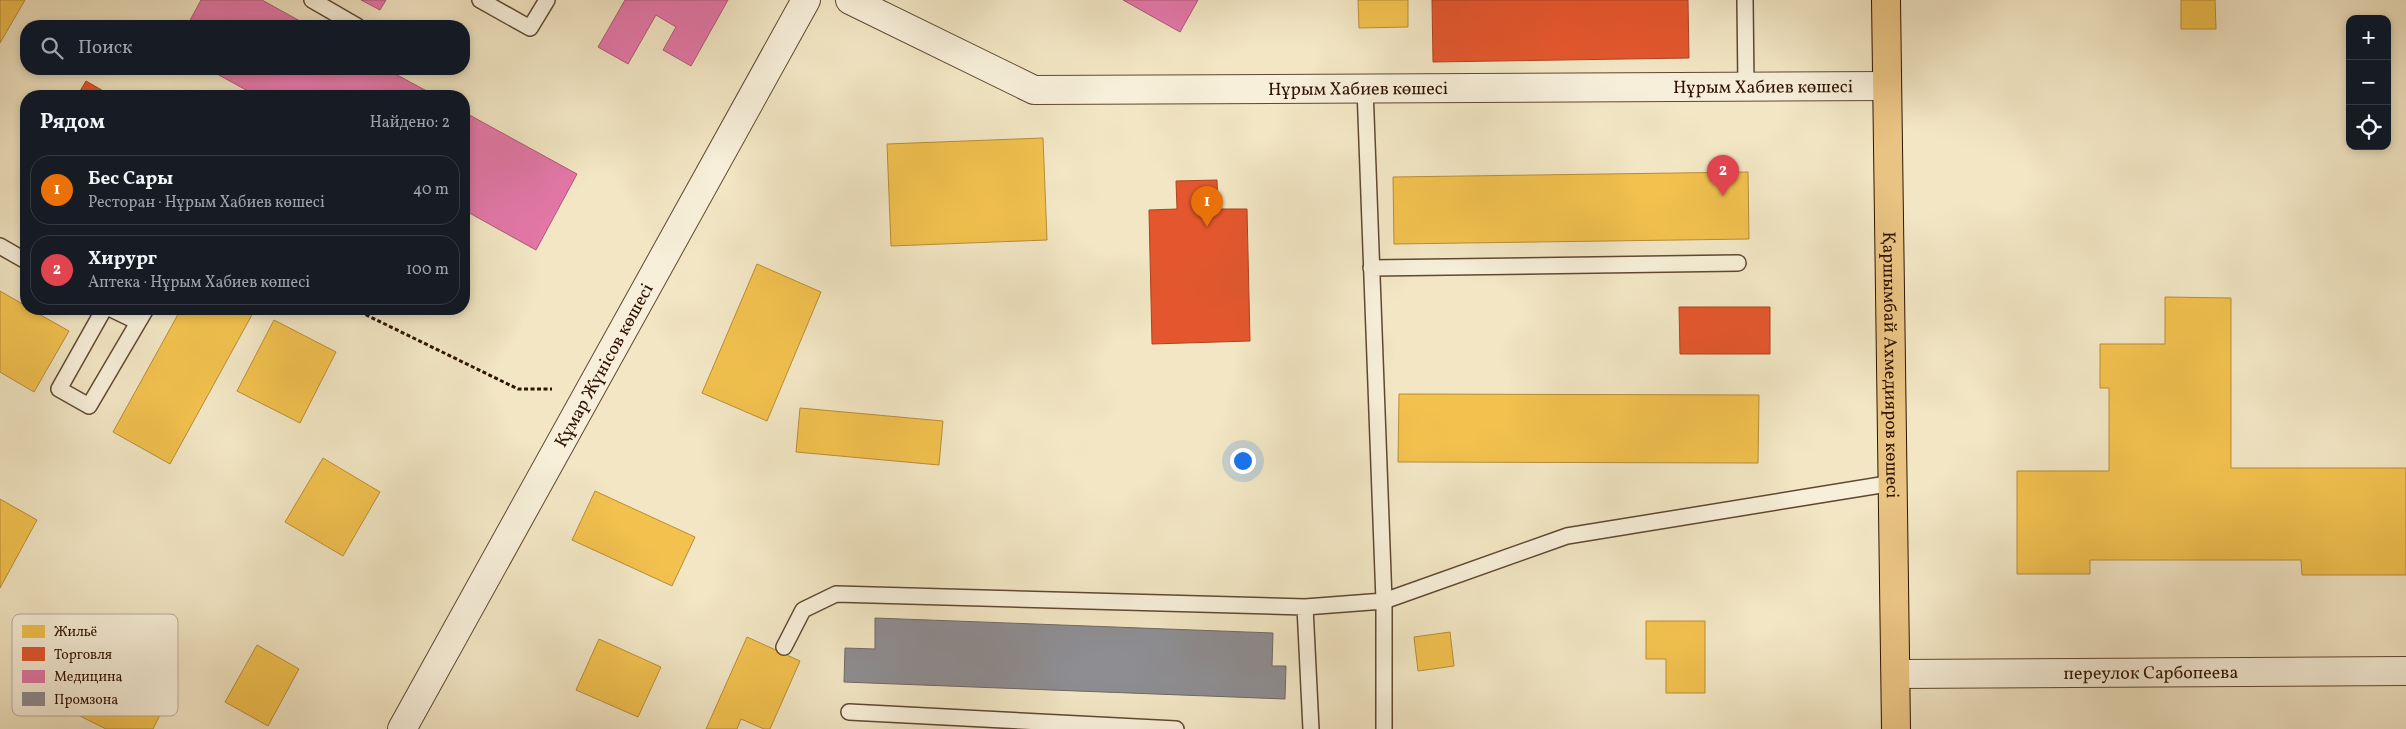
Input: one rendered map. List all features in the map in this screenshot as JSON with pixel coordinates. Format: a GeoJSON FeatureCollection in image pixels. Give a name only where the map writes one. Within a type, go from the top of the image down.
{"type":"FeatureCollection","features":[{"type":"Feature","properties":{"kind":"main road","name":"Қаршымбай Ахмедияров көшесі"},"geometry":{"type":"LineString","coordinates":[[1886,0],[1896,729]]}},
{"type":"Feature","properties":{"kind":"street","name":"Құмар Жүнісов көшесі"},"geometry":{"type":"LineString","coordinates":[[402,729],[806,0]]}},
{"type":"Feature","properties":{"kind":"street","name":"Нұрым Хабиев көшесі"},"geometry":{"type":"LineString","coordinates":[[850,0],[1034,90],[1887,86]]}},
{"type":"Feature","properties":{"kind":"street","name":"переулок Сарбопеева"},"geometry":{"type":"LineString","coordinates":[[1896,674],[2406,671]]}},
{"type":"Feature","properties":{"kind":"lane"},"geometry":{"type":"LineString","coordinates":[[312,0],[347,20]]}},
{"type":"Feature","properties":{"kind":"lane"},"geometry":{"type":"LineString","coordinates":[[480,0],[530,28],[547,0]]}},
{"type":"Feature","properties":{"kind":"lane"},"geometry":{"type":"LineString","coordinates":[[1745,0],[1746,87]]}},
{"type":"Feature","properties":{"kind":"lane"},"geometry":{"type":"LineString","coordinates":[[1365,88],[1384,601],[1384,729]]}},
{"type":"Feature","properties":{"kind":"lane"},"geometry":{"type":"LineString","coordinates":[[0,246],[20,258]]}},
{"type":"Feature","properties":{"kind":"lane"},"geometry":{"type":"LineString","coordinates":[[1372,268],[1738,263]]}},
{"type":"Feature","properties":{"kind":"lane"},"geometry":{"type":"LineString","coordinates":[[101,315],[59,390],[89,406],[142,315]]}},
{"type":"Feature","properties":{"kind":"lane"},"geometry":{"type":"LineString","coordinates":[[123,315],[138,322]]}},
{"type":"Feature","properties":{"kind":"lane"},"geometry":{"type":"LineString","coordinates":[[784,647],[803,610],[836,594],[1305,607],[1384,601],[1567,536],[1893,483]]}},
{"type":"Feature","properties":{"kind":"lane"},"geometry":{"type":"LineString","coordinates":[[1305,607],[1311,729]]}},
{"type":"Feature","properties":{"kind":"lane"},"geometry":{"type":"LineString","coordinates":[[849,712],[1176,729]]}},
{"type":"Feature","properties":{"kind":"path"},"geometry":{"type":"LineString","coordinates":[[366,315],[518,389],[552,389],[583,402]]}},
{"type":"Feature","properties":{"kind":"building: Жильё"},"geometry":{"type":"Polygon","coordinates":[[[0,0],[25,0],[0,43],[0,0]]]}},
{"type":"Feature","properties":{"kind":"building: Жильё"},"geometry":{"type":"Polygon","coordinates":[[[1358,0],[1408,0],[1408,27],[1359,28],[1358,0]]]}},
{"type":"Feature","properties":{"kind":"building: Жильё"},"geometry":{"type":"Polygon","coordinates":[[[2181,0],[2215,0],[2216,29],[2181,29],[2181,0]]]}},
{"type":"Feature","properties":{"kind":"building: Жильё"},"geometry":{"type":"Polygon","coordinates":[[[1043,138],[1047,240],[891,246],[887,144],[1043,138]]]}},
{"type":"Feature","properties":{"kind":"building: Жильё"},"geometry":{"type":"Polygon","coordinates":[[[1748,172],[1749,239],[1394,244],[1393,177],[1748,172]]]}},
{"type":"Feature","properties":{"kind":"building: Жильё"},"geometry":{"type":"Polygon","coordinates":[[[757,264],[821,292],[767,421],[702,393],[757,264]]]}},
{"type":"Feature","properties":{"kind":"building: Жильё"},"geometry":{"type":"Polygon","coordinates":[[[0,291],[20,303],[20,315],[41,315],[69,331],[34,392],[0,372],[0,291]]]}},
{"type":"Feature","properties":{"kind":"building: Жильё"},"geometry":{"type":"Polygon","coordinates":[[[2165,297],[2231,298],[2231,468],[2406,468],[2406,575],[2302,575],[2301,560],[2090,560],[2090,574],[2017,574],[2017,471],[2109,471],[2109,388],[2100,388],[2100,344],[2165,344],[2165,297]]]}},
{"type":"Feature","properties":{"kind":"building: Жильё"},"geometry":{"type":"Polygon","coordinates":[[[178,315],[252,315],[170,464],[113,432],[178,315]]]}},
{"type":"Feature","properties":{"kind":"building: Жильё"},"geometry":{"type":"Polygon","coordinates":[[[274,320],[336,352],[300,423],[237,391],[274,320]]]}},
{"type":"Feature","properties":{"kind":"building: Жильё"},"geometry":{"type":"Polygon","coordinates":[[[1399,394],[1759,395],[1758,463],[1398,462],[1399,394]]]}},
{"type":"Feature","properties":{"kind":"building: Жильё"},"geometry":{"type":"Polygon","coordinates":[[[800,408],[943,421],[939,465],[796,452],[800,408]]]}},
{"type":"Feature","properties":{"kind":"building: Жильё"},"geometry":{"type":"Polygon","coordinates":[[[323,458],[380,492],[343,556],[285,522],[323,458]]]}},
{"type":"Feature","properties":{"kind":"building: Жильё"},"geometry":{"type":"Polygon","coordinates":[[[595,491],[695,537],[672,586],[572,540],[595,491]]]}},
{"type":"Feature","properties":{"kind":"building: Жильё"},"geometry":{"type":"Polygon","coordinates":[[[0,499],[37,520],[0,588],[0,499]]]}},
{"type":"Feature","properties":{"kind":"building: Жильё"},"geometry":{"type":"Polygon","coordinates":[[[1646,621],[1705,621],[1705,693],[1666,693],[1666,659],[1646,659],[1646,621]]]}},
{"type":"Feature","properties":{"kind":"building: Жильё"},"geometry":{"type":"Polygon","coordinates":[[[1450,632],[1454,666],[1418,671],[1414,637],[1450,632]]]}},
{"type":"Feature","properties":{"kind":"building: Жильё"},"geometry":{"type":"Polygon","coordinates":[[[747,637],[800,661],[770,729],[764,729],[741,719],[737,729],[706,729],[747,637]]]}},
{"type":"Feature","properties":{"kind":"building: Жильё"},"geometry":{"type":"Polygon","coordinates":[[[599,639],[661,667],[638,717],[576,690],[599,639]]]}},
{"type":"Feature","properties":{"kind":"building: Жильё"},"geometry":{"type":"Polygon","coordinates":[[[257,645],[299,669],[268,726],[225,702],[257,645]]]}},
{"type":"Feature","properties":{"kind":"building: Жильё"},"geometry":{"type":"Polygon","coordinates":[[[80,716],[160,716],[153,729],[106,729],[80,716]]]}},
{"type":"Feature","properties":{"kind":"building: Торговля"},"geometry":{"type":"Polygon","coordinates":[[[1432,0],[1688,0],[1689,58],[1433,62],[1432,0]]]}},
{"type":"Feature","properties":{"kind":"building: Торговля"},"geometry":{"type":"Polygon","coordinates":[[[86,81],[102,90],[81,90],[86,81]]]}},
{"type":"Feature","properties":{"kind":"building: Торговля"},"geometry":{"type":"Polygon","coordinates":[[[1217,180],[1218,209],[1247,209],[1250,341],[1152,344],[1149,210],[1177,209],[1176,181],[1217,180]]]}},
{"type":"Feature","properties":{"kind":"building: Торговля"},"geometry":{"type":"Polygon","coordinates":[[[1679,307],[1770,307],[1770,354],[1680,354],[1679,307]]]}},
{"type":"Feature","properties":{"kind":"building: Медицина"},"geometry":{"type":"Polygon","coordinates":[[[201,0],[262,0],[298,20],[190,20],[201,0]]]}},
{"type":"Feature","properties":{"kind":"building: Медицина"},"geometry":{"type":"Polygon","coordinates":[[[361,0],[386,0],[380,10],[361,0]]]}},
{"type":"Feature","properties":{"kind":"building: Медицина"},"geometry":{"type":"Polygon","coordinates":[[[625,0],[728,0],[691,66],[663,50],[676,27],[656,15],[628,64],[598,47],[625,0]]]}},
{"type":"Feature","properties":{"kind":"building: Медицина"},"geometry":{"type":"Polygon","coordinates":[[[1123,0],[1198,0],[1180,32],[1123,0]]]}},
{"type":"Feature","properties":{"kind":"building: Медицина"},"geometry":{"type":"Polygon","coordinates":[[[219,75],[397,75],[425,90],[246,90],[219,75]]]}},
{"type":"Feature","properties":{"kind":"building: Медицина"},"geometry":{"type":"Polygon","coordinates":[[[470,115],[577,174],[536,250],[470,213],[470,115]]]}},
{"type":"Feature","properties":{"kind":"building: Промзона"},"geometry":{"type":"Polygon","coordinates":[[[875,618],[1273,633],[1272,666],[1286,666],[1285,699],[844,682],[845,648],[875,649],[875,618]]]}},
{"type":"Feature","properties":{"kind":"place","name":"Хирург"},"geometry":{"type":"Point","coordinates":[1723,196]}},
{"type":"Feature","properties":{"kind":"place","name":"Бес Сары"},"geometry":{"type":"Point","coordinates":[1207,227]}}]}
